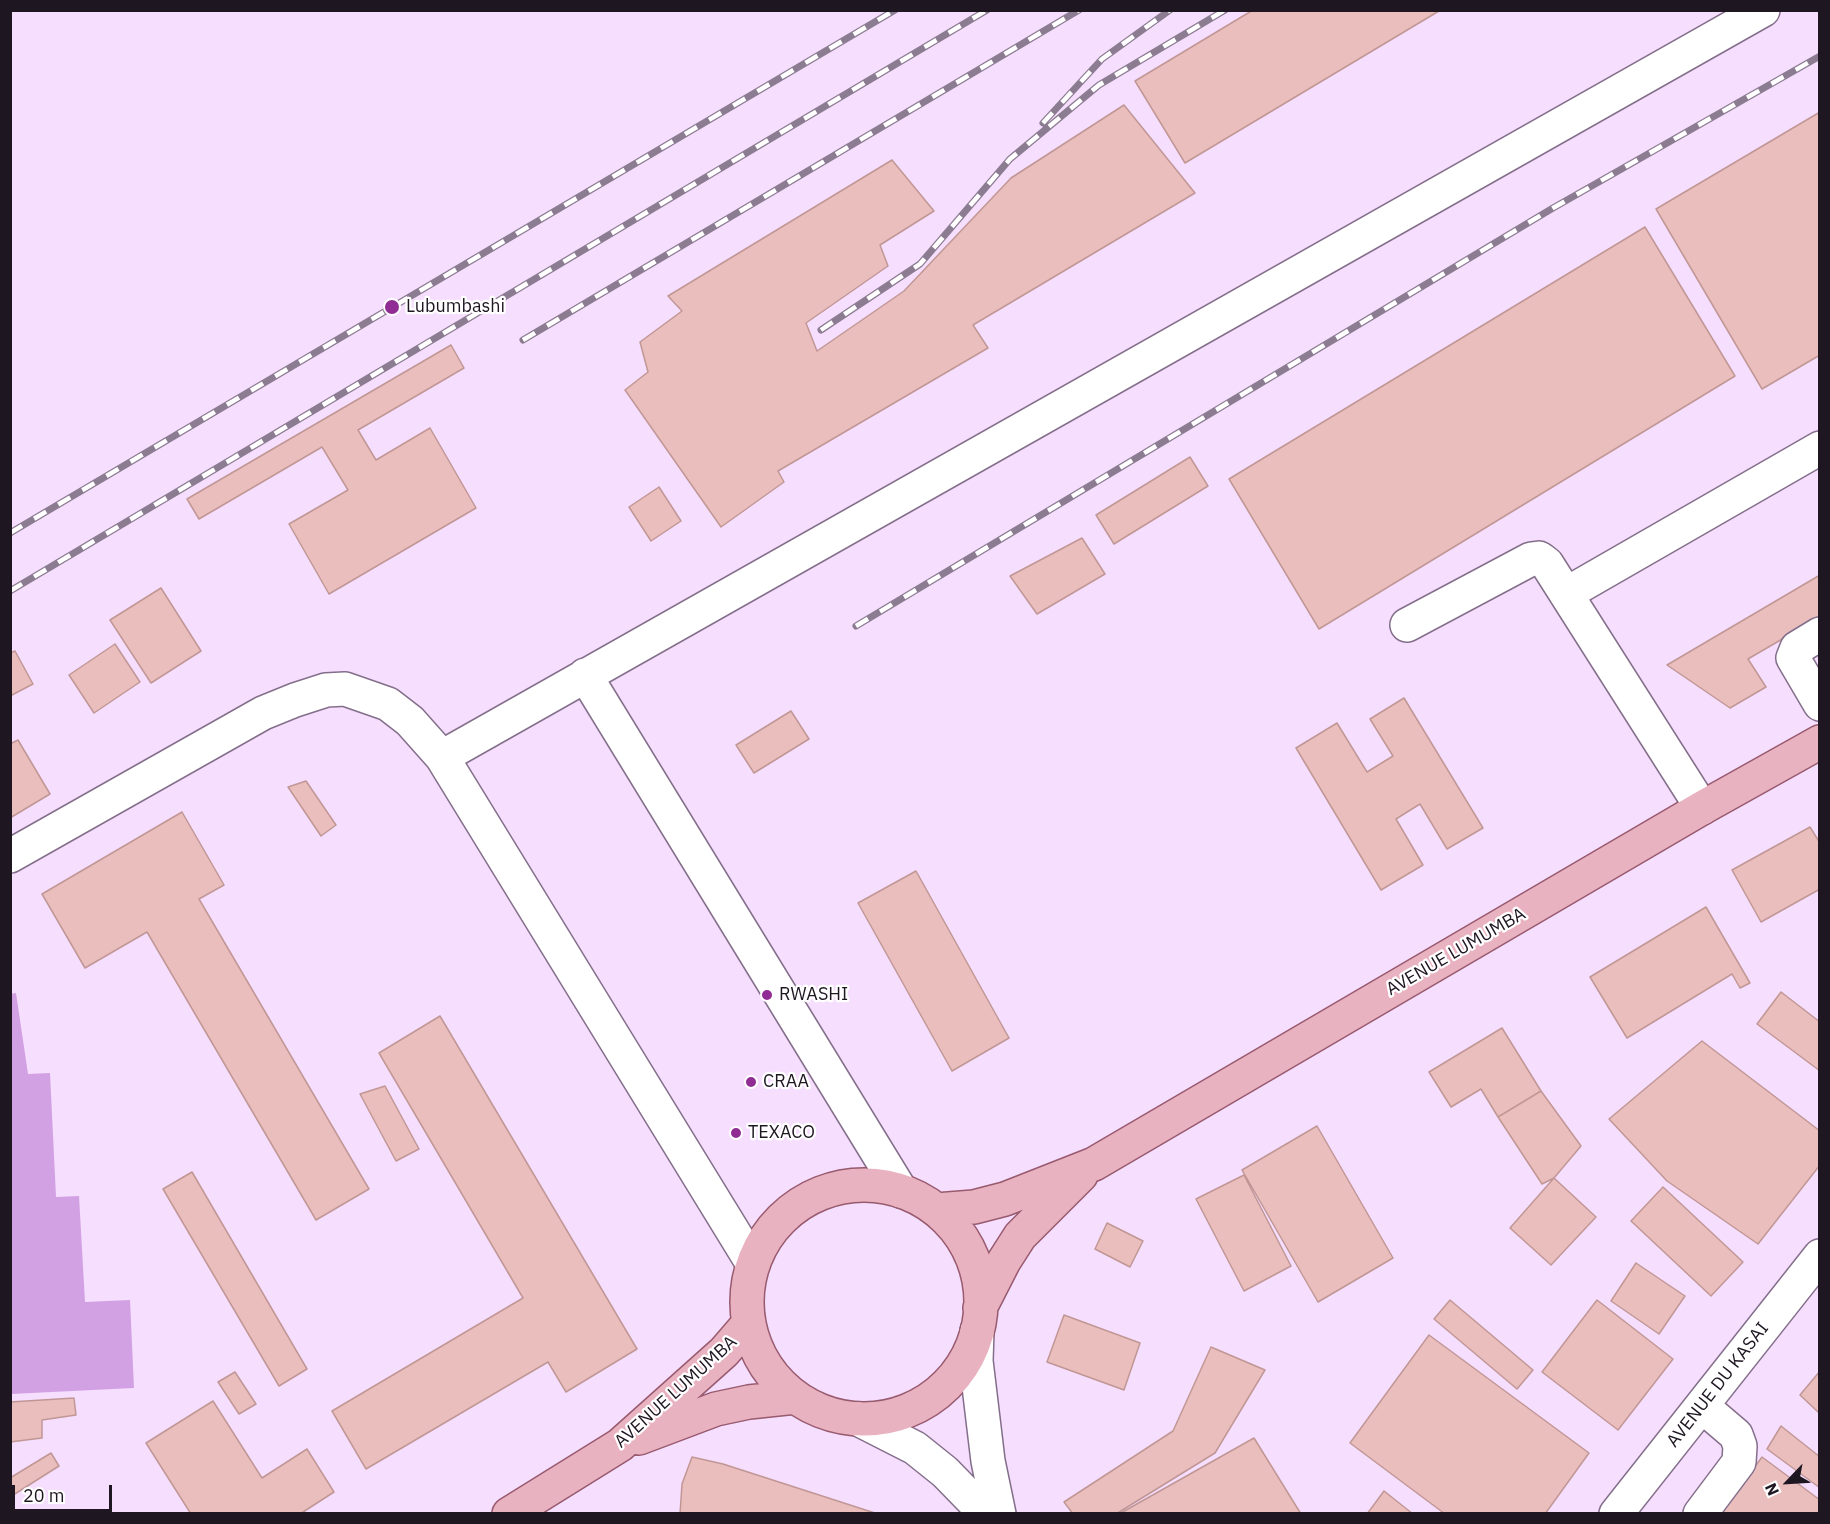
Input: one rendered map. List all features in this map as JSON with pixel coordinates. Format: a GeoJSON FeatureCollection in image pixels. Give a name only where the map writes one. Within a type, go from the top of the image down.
{"type":"FeatureCollection","features":[{"type":"Feature","properties":{"kind":"main road","name":"AVENUE LUMUMBA"},"geometry":{"type":"LineString","coordinates":[[1094,1164],[1702,808],[1820,742]]}},
{"type":"Feature","properties":{"kind":"main road"},"geometry":{"type":"LineString","coordinates":[[936,1210],[974,1207],[1005,1199],[1094,1164]]}},
{"type":"Feature","properties":{"kind":"main road"},"geometry":{"type":"LineString","coordinates":[[978,1320],[979,1285],[974,1262],[963,1241],[936,1210],[920,1199],[901,1191],[879,1186],[856,1185],[833,1188],[812,1196],[792,1209],[776,1224],[762,1243],[753,1264],[747,1293],[749,1323],[755,1345],[779,1383],[796,1397],[836,1416],[858,1419],[880,1418],[902,1413],[922,1404],[941,1390],[957,1373],[969,1353],[978,1320],[1004,1261],[1020,1236],[1094,1164]]}},
{"type":"Feature","properties":{"kind":"main road","name":"AVENUE LUMUMBA"},"geometry":{"type":"LineString","coordinates":[[509,1514],[620,1445],[723,1352],[749,1323]]}},
{"type":"Feature","properties":{"kind":"main road"},"geometry":{"type":"LineString","coordinates":[[620,1445],[716,1409],[749,1402],[796,1397]]}},
{"type":"Feature","properties":{"kind":"street"},"geometry":{"type":"LineString","coordinates":[[442,757],[1763,10]]}},
{"type":"Feature","properties":{"kind":"street"},"geometry":{"type":"LineString","coordinates":[[1566,594],[1820,448]]}},
{"type":"Feature","properties":{"kind":"street"},"geometry":{"type":"LineString","coordinates":[[1407,625],[1536,558],[1547,564],[1702,808]]}},
{"type":"Feature","properties":{"kind":"street"},"geometry":{"type":"LineString","coordinates":[[1820,634],[1797,648],[1793,658],[1820,704]]}},
{"type":"Feature","properties":{"kind":"street"},"geometry":{"type":"LineString","coordinates":[[585,675],[901,1191]]}},
{"type":"Feature","properties":{"kind":"street"},"geometry":{"type":"LineString","coordinates":[[10,856],[263,713],[295,700],[326,690],[345,688],[388,704],[410,721],[442,757],[753,1264]]}},
{"type":"Feature","properties":{"kind":"street","name":"AVENUE DU KASAI"},"geometry":{"type":"LineString","coordinates":[[1616,1514],[1820,1256]]}},
{"type":"Feature","properties":{"kind":"street"},"geometry":{"type":"LineString","coordinates":[[978,1320],[976,1361],[988,1461],[999,1514]]}},
{"type":"Feature","properties":{"kind":"street"},"geometry":{"type":"LineString","coordinates":[[1700,1514],[1739,1462],[1740,1446],[1736,1435],[1702,1406]]}},
{"type":"Feature","properties":{"kind":"street"},"geometry":{"type":"LineString","coordinates":[[858,1419],[915,1448],[945,1472],[986,1514]]}},
{"type":"Feature","properties":{"kind":"shaded area"},"geometry":{"type":"Polygon","coordinates":[[[16,993],[28,1074],[50,1073],[56,1197],[79,1196],[85,1302],[130,1300],[134,1388],[11,1394],[10,994],[16,993]]]}},
{"type":"Feature","properties":{"kind":"building"},"geometry":{"type":"Polygon","coordinates":[[[1253,10],[1439,11],[1185,163],[1135,81],[1253,10]]]}},
{"type":"Feature","properties":{"kind":"building"},"geometry":{"type":"Polygon","coordinates":[[[1124,105],[1195,193],[973,325],[988,348],[778,471],[784,482],[721,527],[625,390],[648,372],[640,342],[682,311],[668,296],[892,160],[934,211],[880,245],[888,266],[806,323],[817,351],[904,291],[1011,178],[1124,105]]]}},
{"type":"Feature","properties":{"kind":"building"},"geometry":{"type":"Polygon","coordinates":[[[1820,112],[1820,355],[1762,389],[1656,209],[1820,112]]]}},
{"type":"Feature","properties":{"kind":"building"},"geometry":{"type":"Polygon","coordinates":[[[1645,227],[1735,376],[1319,629],[1229,479],[1645,227]]]}},
{"type":"Feature","properties":{"kind":"building"},"geometry":{"type":"Polygon","coordinates":[[[451,345],[464,368],[358,430],[376,460],[430,428],[476,508],[329,594],[289,524],[348,490],[322,447],[199,519],[187,499],[451,345]]]}},
{"type":"Feature","properties":{"kind":"building"},"geometry":{"type":"Polygon","coordinates":[[[1190,457],[1208,486],[1114,544],[1096,515],[1190,457]]]}},
{"type":"Feature","properties":{"kind":"building"},"geometry":{"type":"Polygon","coordinates":[[[659,487],[681,521],[651,541],[629,507],[659,487]]]}},
{"type":"Feature","properties":{"kind":"building"},"geometry":{"type":"Polygon","coordinates":[[[1082,538],[1105,574],[1037,614],[1010,576],[1082,538]]]}},
{"type":"Feature","properties":{"kind":"building"},"geometry":{"type":"Polygon","coordinates":[[[1820,575],[1820,617],[1748,659],[1766,687],[1730,708],[1667,665],[1820,575]]]}},
{"type":"Feature","properties":{"kind":"building"},"geometry":{"type":"Polygon","coordinates":[[[161,588],[201,651],[151,683],[110,620],[161,588]]]}},
{"type":"Feature","properties":{"kind":"building"},"geometry":{"type":"Polygon","coordinates":[[[115,644],[140,682],[94,713],[69,675],[115,644]]]}},
{"type":"Feature","properties":{"kind":"building"},"geometry":{"type":"Polygon","coordinates":[[[15,651],[33,684],[10,696],[10,653],[15,651]]]}},
{"type":"Feature","properties":{"kind":"building"},"geometry":{"type":"Polygon","coordinates":[[[1404,698],[1483,828],[1447,849],[1420,804],[1396,819],[1423,865],[1381,890],[1296,748],[1337,723],[1367,772],[1393,756],[1370,719],[1404,698]]]}},
{"type":"Feature","properties":{"kind":"building"},"geometry":{"type":"Polygon","coordinates":[[[791,711],[809,739],[754,773],[736,745],[791,711]]]}},
{"type":"Feature","properties":{"kind":"building"},"geometry":{"type":"Polygon","coordinates":[[[18,740],[50,794],[10,818],[10,744],[18,740]]]}},
{"type":"Feature","properties":{"kind":"building"},"geometry":{"type":"Polygon","coordinates":[[[306,781],[336,825],[321,836],[288,787],[306,781]]]}},
{"type":"Feature","properties":{"kind":"building"},"geometry":{"type":"Polygon","coordinates":[[[182,812],[224,885],[199,899],[369,1189],[316,1220],[147,932],[85,968],[42,894],[182,812]]]}},
{"type":"Feature","properties":{"kind":"building"},"geometry":{"type":"Polygon","coordinates":[[[1810,827],[1820,843],[1820,889],[1761,922],[1732,870],[1810,827]]]}},
{"type":"Feature","properties":{"kind":"building"},"geometry":{"type":"Polygon","coordinates":[[[916,871],[1009,1038],[952,1071],[858,903],[916,871]]]}},
{"type":"Feature","properties":{"kind":"building"},"geometry":{"type":"Polygon","coordinates":[[[1706,907],[1750,983],[1740,988],[1732,974],[1627,1038],[1590,977],[1706,907]]]}},
{"type":"Feature","properties":{"kind":"building"},"geometry":{"type":"Polygon","coordinates":[[[1781,992],[1820,1022],[1820,1071],[1757,1024],[1781,992]]]}},
{"type":"Feature","properties":{"kind":"building"},"geometry":{"type":"Polygon","coordinates":[[[440,1016],[637,1349],[566,1392],[548,1362],[366,1469],[332,1411],[523,1298],[379,1053],[440,1016]]]}},
{"type":"Feature","properties":{"kind":"building"},"geometry":{"type":"Polygon","coordinates":[[[1502,1028],[1541,1091],[1498,1117],[1481,1089],[1451,1107],[1429,1072],[1502,1028]]]}},
{"type":"Feature","properties":{"kind":"building"},"geometry":{"type":"Polygon","coordinates":[[[1702,1041],[1820,1131],[1820,1165],[1758,1244],[1667,1181],[1609,1119],[1702,1041]]]}},
{"type":"Feature","properties":{"kind":"building"},"geometry":{"type":"Polygon","coordinates":[[[385,1086],[419,1149],[396,1161],[360,1094],[385,1086]]]}},
{"type":"Feature","properties":{"kind":"building"},"geometry":{"type":"Polygon","coordinates":[[[1541,1091],[1581,1146],[1554,1178],[1542,1184],[1498,1117],[1541,1091]]]}},
{"type":"Feature","properties":{"kind":"building"},"geometry":{"type":"Polygon","coordinates":[[[1317,1126],[1393,1258],[1318,1302],[1242,1170],[1317,1126]]]}},
{"type":"Feature","properties":{"kind":"building"},"geometry":{"type":"Polygon","coordinates":[[[192,1172],[307,1369],[279,1386],[163,1189],[192,1172]]]}},
{"type":"Feature","properties":{"kind":"building"},"geometry":{"type":"Polygon","coordinates":[[[1244,1175],[1291,1266],[1244,1291],[1196,1199],[1244,1175]]]}},
{"type":"Feature","properties":{"kind":"building"},"geometry":{"type":"Polygon","coordinates":[[[1554,1178],[1596,1217],[1551,1265],[1510,1228],[1554,1178]]]}},
{"type":"Feature","properties":{"kind":"building"},"geometry":{"type":"Polygon","coordinates":[[[1663,1187],[1743,1262],[1711,1296],[1631,1221],[1663,1187]]]}},
{"type":"Feature","properties":{"kind":"building"},"geometry":{"type":"Polygon","coordinates":[[[1107,1223],[1143,1241],[1130,1267],[1095,1249],[1107,1223]]]}},
{"type":"Feature","properties":{"kind":"building"},"geometry":{"type":"Polygon","coordinates":[[[1636,1263],[1685,1296],[1659,1334],[1611,1301],[1636,1263]]]}},
{"type":"Feature","properties":{"kind":"building"},"geometry":{"type":"Polygon","coordinates":[[[1450,1300],[1533,1370],[1517,1389],[1434,1319],[1450,1300]]]}},
{"type":"Feature","properties":{"kind":"building"},"geometry":{"type":"Polygon","coordinates":[[[1597,1300],[1673,1359],[1618,1430],[1542,1372],[1597,1300]]]}},
{"type":"Feature","properties":{"kind":"building"},"geometry":{"type":"Polygon","coordinates":[[[1064,1315],[1140,1343],[1124,1390],[1047,1362],[1064,1315]]]}},
{"type":"Feature","properties":{"kind":"building"},"geometry":{"type":"Polygon","coordinates":[[[1429,1335],[1589,1453],[1545,1514],[1445,1514],[1350,1443],[1429,1335]]]}},
{"type":"Feature","properties":{"kind":"building"},"geometry":{"type":"Polygon","coordinates":[[[1211,1347],[1265,1370],[1215,1453],[1116,1514],[1073,1514],[1064,1502],[1173,1431],[1211,1347]]]}},
{"type":"Feature","properties":{"kind":"building"},"geometry":{"type":"Polygon","coordinates":[[[1820,1371],[1820,1411],[1818,1412],[1800,1395],[1820,1371]]]}},
{"type":"Feature","properties":{"kind":"building"},"geometry":{"type":"Polygon","coordinates":[[[235,1372],[256,1404],[239,1414],[218,1382],[235,1372]]]}},
{"type":"Feature","properties":{"kind":"building"},"geometry":{"type":"Polygon","coordinates":[[[74,1398],[76,1415],[42,1420],[42,1438],[10,1442],[10,1402],[74,1398]]]}},
{"type":"Feature","properties":{"kind":"building"},"geometry":{"type":"Polygon","coordinates":[[[213,1401],[262,1478],[307,1449],[334,1492],[300,1514],[191,1514],[146,1443],[213,1401]]]}},
{"type":"Feature","properties":{"kind":"building"},"geometry":{"type":"Polygon","coordinates":[[[1781,1426],[1820,1457],[1820,1488],[1767,1449],[1781,1426]]]}},
{"type":"Feature","properties":{"kind":"building"},"geometry":{"type":"Polygon","coordinates":[[[1254,1438],[1301,1514],[1119,1514],[1254,1438]]]}},
{"type":"Feature","properties":{"kind":"building"},"geometry":{"type":"Polygon","coordinates":[[[51,1453],[59,1466],[10,1497],[10,1478],[51,1453]]]}},
{"type":"Feature","properties":{"kind":"building"},"geometry":{"type":"Polygon","coordinates":[[[692,1457],[723,1464],[878,1514],[680,1514],[682,1484],[692,1457]]]}},
{"type":"Feature","properties":{"kind":"building"},"geometry":{"type":"Polygon","coordinates":[[[1762,1457],[1820,1500],[1820,1514],[1720,1514],[1762,1457]]]}},
{"type":"Feature","properties":{"kind":"building"},"geometry":{"type":"Polygon","coordinates":[[[1384,1491],[1413,1514],[1367,1514],[1384,1491]]]}},
{"type":"Feature","properties":{"kind":"railway"},"geometry":{"type":"LineString","coordinates":[[10,533],[895,10]]}},
{"type":"Feature","properties":{"kind":"railway"},"geometry":{"type":"LineString","coordinates":[[10,591],[987,10]]}},
{"type":"Feature","properties":{"kind":"railway"},"geometry":{"type":"LineString","coordinates":[[523,340],[1079,10]]}},
{"type":"Feature","properties":{"kind":"railway"},"geometry":{"type":"LineString","coordinates":[[1043,123],[1102,59],[1170,10]]}},
{"type":"Feature","properties":{"kind":"railway"},"geometry":{"type":"LineString","coordinates":[[821,330],[920,264],[1010,159],[1099,85],[1225,10]]}},
{"type":"Feature","properties":{"kind":"railway"},"geometry":{"type":"LineString","coordinates":[[856,626],[1553,208],[1820,56]]}},
{"type":"Feature","properties":{"kind":"place","name":"Lubumbashi"},"geometry":{"type":"Point","coordinates":[392,307]}},
{"type":"Feature","properties":{"kind":"place","name":"RWASHI"},"geometry":{"type":"Point","coordinates":[767,995]}},
{"type":"Feature","properties":{"kind":"place","name":"CRAA"},"geometry":{"type":"Point","coordinates":[751,1082]}},
{"type":"Feature","properties":{"kind":"place","name":"TEXACO"},"geometry":{"type":"Point","coordinates":[736,1133]}}]}
